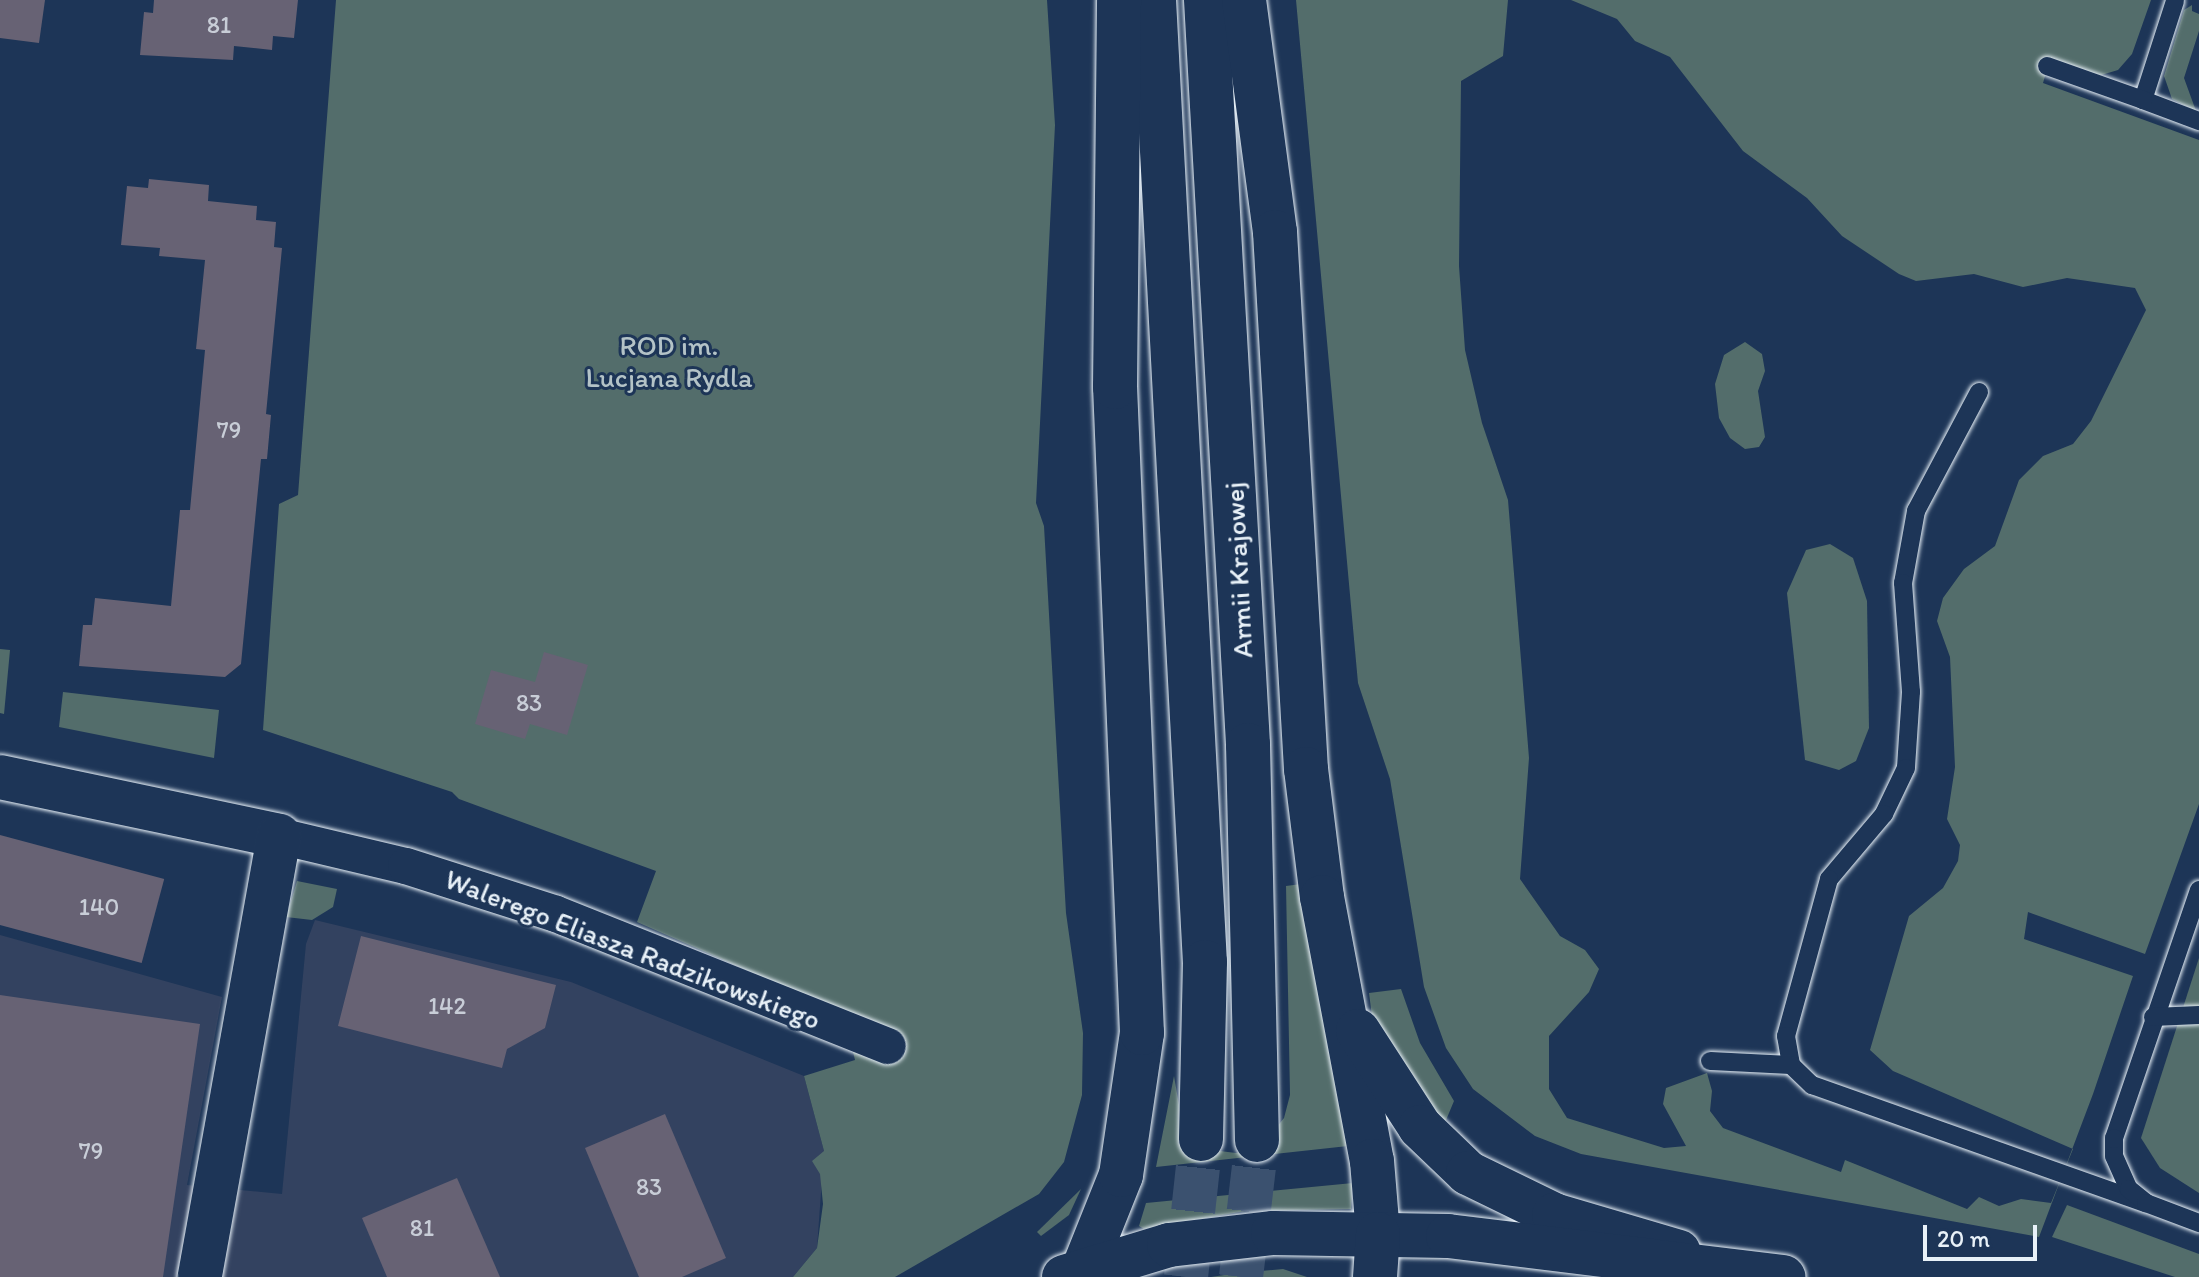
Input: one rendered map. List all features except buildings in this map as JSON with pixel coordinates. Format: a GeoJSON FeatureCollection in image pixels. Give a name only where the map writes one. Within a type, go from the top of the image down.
{"type":"FeatureCollection","features":[{"type":"Feature","properties":{"kind":"main road"},"geometry":{"type":"LineString","coordinates":[[1076,1275],[1121,1175],[1142,1033],[1115,387],[1119,0]]}},
{"type":"Feature","properties":{"kind":"main road","name":"Armii Krajowej"},"geometry":{"type":"LineString","coordinates":[[1154,0],[1204,931],[1201,1139]]}},
{"type":"Feature","properties":{"kind":"main road","name":"Armii Krajowej"},"geometry":{"type":"LineString","coordinates":[[1206,0],[1248,745],[1257,1140]]}},
{"type":"Feature","properties":{"kind":"main road"},"geometry":{"type":"LineString","coordinates":[[1244,0],[1275,232],[1306,769],[1342,1001],[1372,1161],[1378,1234],[1375,1277]]}},
{"type":"Feature","properties":{"kind":"main road","name":"Walerego Eliasza Radzikowskiego"},"geometry":{"type":"LineString","coordinates":[[0,777],[279,836]]}},
{"type":"Feature","properties":{"kind":"main road"},"geometry":{"type":"LineString","coordinates":[[200,1277],[279,836]]}},
{"type":"Feature","properties":{"kind":"main road"},"geometry":{"type":"LineString","coordinates":[[1342,1001],[1405,1107],[1442,1152],[1468,1173],[1554,1215],[1728,1267]]}},
{"type":"Feature","properties":{"kind":"main road"},"geometry":{"type":"LineString","coordinates":[[1076,1275],[1169,1245],[1273,1233],[1448,1236],[1728,1267],[1784,1277]]}},
{"type":"Feature","properties":{"kind":"street","name":"Walerego Eliasza Radzikowskiego"},"geometry":{"type":"LineString","coordinates":[[279,836],[391,861],[556,914],[888,1046]]}},
{"type":"Feature","properties":{"kind":"lane"},"geometry":{"type":"LineString","coordinates":[[2143,100],[2175,1]]}},
{"type":"Feature","properties":{"kind":"lane"},"geometry":{"type":"LineString","coordinates":[[2047,66],[2199,121]]}},
{"type":"Feature","properties":{"kind":"lane"},"geometry":{"type":"LineString","coordinates":[[1979,392],[1916,511],[1903,583],[1911,692],[1906,768],[1884,814],[1829,879],[1786,1036],[1791,1065],[1812,1085],[2199,1223]]}},
{"type":"Feature","properties":{"kind":"lane"},"geometry":{"type":"LineString","coordinates":[[2146,1203],[2120,1173],[2114,1138],[2199,890]]}},
{"type":"Feature","properties":{"kind":"lane"},"geometry":{"type":"LineString","coordinates":[[2153,1017],[2199,1015]]}},
{"type":"Feature","properties":{"kind":"lane"},"geometry":{"type":"LineString","coordinates":[[1710,1061],[1791,1065]]}},
{"type":"Feature","properties":{"kind":"shaded area"},"geometry":{"type":"Polygon","coordinates":[[[315,920],[571,982],[804,1076],[824,1151],[817,1248],[793,1277],[0,1277],[0,935],[222,997],[187,1185],[282,1194],[306,944],[315,920]]]}},
{"type":"Feature","properties":{"kind":"green space","name":"ROD im. Lucjana Rydla"},"geometry":{"type":"Polygon","coordinates":[[[336,0],[1047,0],[1055,125],[1036,503],[1044,526],[1066,913],[1083,1033],[1082,1095],[1064,1162],[1039,1194],[895,1277],[793,1277],[817,1248],[823,1204],[820,1174],[812,1161],[824,1151],[804,1076],[855,1060],[844,1013],[637,922],[656,871],[459,799],[452,792],[263,730],[279,504],[298,495],[336,0]]]}},
{"type":"Feature","properties":{"kind":"green space"},"geometry":{"type":"Polygon","coordinates":[[[1296,0],[1508,0],[1503,56],[1461,81],[1459,266],[1465,350],[1482,423],[1508,500],[1529,758],[1520,879],[1560,936],[1585,950],[1599,969],[1589,992],[1549,1036],[1549,1089],[1567,1118],[1664,1148],[1686,1146],[1663,1104],[1666,1088],[1707,1073],[1712,1091],[1710,1111],[1723,1128],[1841,1172],[1845,1160],[1967,1209],[1979,1197],[1999,1206],[2021,1199],[2051,1203],[2062,1175],[2039,1237],[1581,1154],[1535,1136],[1473,1089],[1446,1048],[1424,987],[1390,779],[1358,683],[1296,0]]]}},
{"type":"Feature","properties":{"kind":"green space"},"geometry":{"type":"Polygon","coordinates":[[[1571,0],[2151,0],[2132,54],[2118,70],[2098,76],[2050,59],[2043,83],[2199,140],[2199,804],[2145,954],[2028,912],[2024,939],[2133,976],[2072,1149],[1893,1071],[1870,1050],[1909,916],[1943,888],[1958,861],[1960,845],[1947,819],[1955,767],[1950,657],[1937,621],[1943,598],[1964,569],[1995,546],[2019,480],[2043,456],[2073,444],[2091,421],[2146,310],[2135,288],[2067,278],[2023,287],[1974,274],[1916,281],[1899,274],[1842,236],[1807,198],[1743,151],[1670,57],[1635,41],[1617,19],[1571,0]]]}},
{"type":"Feature","properties":{"kind":"green space"},"geometry":{"type":"Polygon","coordinates":[[[2192,5],[2192,11],[2199,14],[2199,31],[2184,78],[2196,111],[2172,99],[2164,76],[2184,10],[2192,5]]]}},
{"type":"Feature","properties":{"kind":"green space"},"geometry":{"type":"Polygon","coordinates":[[[1745,342],[1762,354],[1765,371],[1758,391],[1765,437],[1759,447],[1745,449],[1730,438],[1719,418],[1715,384],[1724,355],[1745,342]]]}},
{"type":"Feature","properties":{"kind":"green space"},"geometry":{"type":"Polygon","coordinates":[[[1830,544],[1853,558],[1867,601],[1869,728],[1856,761],[1839,770],[1805,760],[1787,593],[1806,550],[1830,544]]]}},
{"type":"Feature","properties":{"kind":"green space"},"geometry":{"type":"Polygon","coordinates":[[[0,649],[10,650],[4,714],[0,713],[0,649]]]}},
{"type":"Feature","properties":{"kind":"green space"},"geometry":{"type":"Polygon","coordinates":[[[63,692],[219,710],[214,758],[59,727],[63,692]]]}},
{"type":"Feature","properties":{"kind":"green space"},"geometry":{"type":"Polygon","coordinates":[[[297,881],[337,889],[333,907],[312,920],[286,917],[297,881]]]}},
{"type":"Feature","properties":{"kind":"green space"},"geometry":{"type":"Polygon","coordinates":[[[1301,884],[1348,1146],[1156,1167],[1174,1076],[1183,1128],[1212,1150],[1236,1153],[1260,1148],[1284,1118],[1290,1095],[1286,886],[1301,884]]]}},
{"type":"Feature","properties":{"kind":"green space"},"geometry":{"type":"Polygon","coordinates":[[[2199,958],[2199,1193],[2160,1168],[2141,1138],[2199,958]]]}},
{"type":"Feature","properties":{"kind":"green space"},"geometry":{"type":"Polygon","coordinates":[[[1401,989],[1420,1043],[1454,1101],[1444,1125],[1372,1016],[1369,993],[1401,989]]]}},
{"type":"Feature","properties":{"kind":"green space"},"geometry":{"type":"Polygon","coordinates":[[[1353,1183],[1351,1209],[1245,1211],[1144,1229],[1139,1226],[1146,1203],[1353,1183]]]}},
{"type":"Feature","properties":{"kind":"green space"},"geometry":{"type":"Polygon","coordinates":[[[1081,1189],[1069,1215],[1041,1236],[1037,1232],[1081,1189]]]}},
{"type":"Feature","properties":{"kind":"green space"},"geometry":{"type":"Polygon","coordinates":[[[2067,1205],[2199,1254],[2199,1277],[2175,1277],[2052,1237],[2067,1205]]]}},
{"type":"Feature","properties":{"kind":"green space"},"geometry":{"type":"Polygon","coordinates":[[[1283,1269],[1307,1277],[1211,1277],[1238,1273],[1283,1269]]]}},
{"type":"Feature","properties":{"kind":"tunnel"},"geometry":{"type":"LineString","coordinates":[[1186,1277],[1201,1139]]}},
{"type":"Feature","properties":{"kind":"tunnel"},"geometry":{"type":"LineString","coordinates":[[1241,1277],[1257,1140]]}}]}
